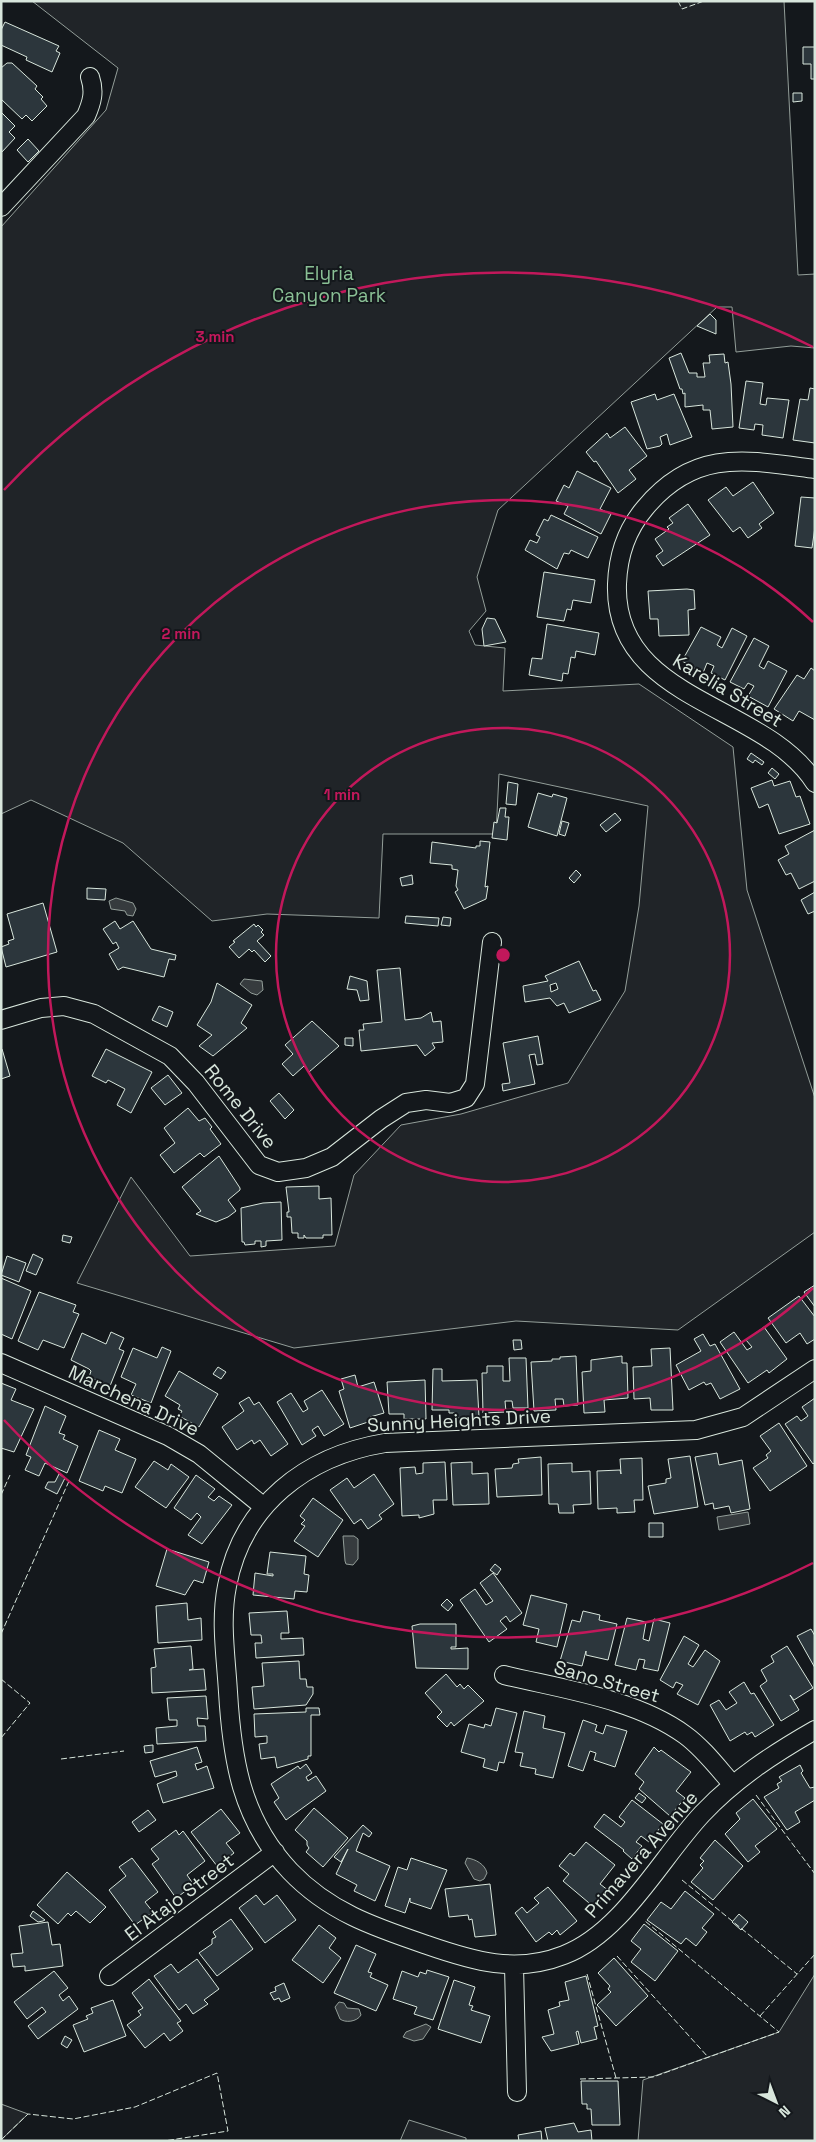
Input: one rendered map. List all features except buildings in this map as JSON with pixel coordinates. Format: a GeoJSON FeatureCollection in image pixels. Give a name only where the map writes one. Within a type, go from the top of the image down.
{"type":"FeatureCollection","features":[{"type":"Feature","properties":{"kind":"street"},"geometry":{"type":"LineString","coordinates":[[1,207],[86,116],[92,102],[94,89],[90,77]]}},
{"type":"Feature","properties":{"kind":"street","name":"Karelia Street"},"geometry":{"type":"LineString","coordinates":[[815,469],[755,461],[714,462],[685,473],[660,490],[640,514],[624,544],[618,570],[616,599],[626,630],[640,656],[665,680],[785,750],[808,771],[815,783]]}},
{"type":"Feature","properties":{"kind":"street","name":"Rome Drive"},"geometry":{"type":"LineString","coordinates":[[1,1020],[41,1008],[64,1006],[94,1014],[170,1056],[196,1083],[259,1165],[278,1172],[306,1168],[332,1157],[381,1119],[406,1103],[426,1100],[450,1103],[466,1098],[475,1084],[492,942]]}},
{"type":"Feature","properties":{"kind":"street","name":"Marchena Drive"},"geometry":{"type":"LineString","coordinates":[[1,1363],[168,1436],[199,1454],[264,1507]]}},
{"type":"Feature","properties":{"kind":"street","name":"Sunny Heights Drive"},"geometry":{"type":"LineString","coordinates":[[275,1852],[259,1829],[244,1797],[235,1767],[231,1740],[223,1617],[226,1587],[234,1560],[247,1532],[264,1507],[286,1484],[309,1468],[357,1448],[385,1443],[696,1430],[743,1417],[815,1369]]}},
{"type":"Feature","properties":{"kind":"street","name":"Sano Street"},"geometry":{"type":"LineString","coordinates":[[504,1674],[637,1708],[661,1718],[687,1736],[733,1785]]}},
{"type":"Feature","properties":{"kind":"street","name":"Primavera Avenue"},"geometry":{"type":"LineString","coordinates":[[275,1852],[312,1892],[338,1910],[366,1924],[487,1964],[514,1966],[541,1962],[565,1955],[590,1942],[611,1924],[702,1814],[733,1785],[778,1751],[815,1730]]}},
{"type":"Feature","properties":{"kind":"street","name":"El Atajo Street"},"geometry":{"type":"LineString","coordinates":[[109,1976],[275,1852]]}},
{"type":"Feature","properties":{"kind":"street"},"geometry":{"type":"LineString","coordinates":[[514,1966],[517,2092]]}},
{"type":"Feature","properties":{"kind":"green space","name":"Elyria Canyon Park"},"geometry":{"type":"Polygon","coordinates":[[[32,1],[784,1],[798,275],[815,274],[815,348],[791,346],[736,352],[732,307],[717,307],[498,510],[477,577],[486,611],[469,631],[475,645],[505,648],[503,691],[639,684],[733,747],[747,890],[815,1098],[815,1232],[678,1330],[516,1321],[294,1348],[77,1283],[131,1177],[190,1256],[335,1246],[354,1175],[401,1125],[461,1114],[568,1083],[625,991],[639,906],[648,806],[499,774],[496,834],[383,834],[379,918],[267,914],[212,921],[123,843],[31,800],[1,814],[1,227],[106,110],[118,68],[32,1]]]}},
{"type":"Feature","properties":{"kind":"green space"},"geometry":{"type":"Polygon","coordinates":[[[815,1974],[815,2141],[638,2141],[643,2080],[779,2032],[815,1974]]]}},
{"type":"Feature","properties":{"kind":"green space"},"geometry":{"type":"Polygon","coordinates":[[[1,2104],[28,2114],[1,2140],[1,2104]]]}},
{"type":"Feature","properties":{"kind":"green space"},"geometry":{"type":"Polygon","coordinates":[[[409,2120],[466,2138],[466,2141],[400,2141],[409,2120]]]}},
{"type":"Feature","properties":{"kind":"shaded area"},"geometry":{"type":"Polygon","coordinates":[[[116,898],[133,903],[136,909],[133,916],[127,915],[125,911],[111,909],[109,901],[116,898]]]}},
{"type":"Feature","properties":{"kind":"shaded area"},"geometry":{"type":"Polygon","coordinates":[[[244,979],[262,981],[263,990],[257,995],[251,993],[240,984],[244,979]]]}},
{"type":"Feature","properties":{"kind":"shaded area"},"geometry":{"type":"Polygon","coordinates":[[[748,1512],[750,1524],[719,1530],[717,1517],[748,1512]]]}},
{"type":"Feature","properties":{"kind":"shaded area"},"geometry":{"type":"Polygon","coordinates":[[[343,1536],[354,1536],[358,1539],[358,1559],[353,1565],[346,1564],[343,1536]]]}},
{"type":"Feature","properties":{"kind":"shaded area"},"geometry":{"type":"Polygon","coordinates":[[[467,1858],[476,1861],[484,1867],[487,1873],[484,1879],[480,1881],[474,1879],[465,1863],[467,1858]]]}},
{"type":"Feature","properties":{"kind":"shaded area"},"geometry":{"type":"Polygon","coordinates":[[[339,2002],[344,2003],[347,2008],[359,2009],[361,2015],[351,2021],[340,2019],[335,2007],[339,2002]]]}},
{"type":"Feature","properties":{"kind":"shaded area"},"geometry":{"type":"Polygon","coordinates":[[[426,2024],[431,2027],[423,2039],[414,2041],[403,2037],[406,2032],[426,2024]]]}},
{"type":"Feature","properties":{"kind":"fence"},"geometry":{"type":"LineString","coordinates":[[678,1],[682,9],[704,1]]}},
{"type":"Feature","properties":{"kind":"fence"},"geometry":{"type":"LineString","coordinates":[[1,1495],[10,1475]]}},
{"type":"Feature","properties":{"kind":"fence"},"geometry":{"type":"LineString","coordinates":[[1,1634],[69,1481]]}},
{"type":"Feature","properties":{"kind":"fence"},"geometry":{"type":"LineString","coordinates":[[1,1679],[30,1703],[1,1738]]}},
{"type":"Feature","properties":{"kind":"fence"},"geometry":{"type":"LineString","coordinates":[[61,1759],[124,1751]]}},
{"type":"Feature","properties":{"kind":"fence"},"geometry":{"type":"LineString","coordinates":[[756,1795],[815,1874]]}},
{"type":"Feature","properties":{"kind":"fence"},"geometry":{"type":"LineString","coordinates":[[682,1880],[797,1974]]}},
{"type":"Feature","properties":{"kind":"fence"},"geometry":{"type":"LineString","coordinates":[[580,2079],[653,2077],[779,2032],[645,1921]]}},
{"type":"Feature","properties":{"kind":"fence"},"geometry":{"type":"LineString","coordinates":[[760,2016],[815,1954]]}},
{"type":"Feature","properties":{"kind":"fence"},"geometry":{"type":"LineString","coordinates":[[617,1956],[708,2057]]}},
{"type":"Feature","properties":{"kind":"fence"},"geometry":{"type":"LineString","coordinates":[[587,1974],[616,2078]]}},
{"type":"Feature","properties":{"kind":"fence"},"geometry":{"type":"LineString","coordinates":[[1,2140],[28,2114],[73,2119],[135,2107],[217,2073],[228,2131],[164,2141]]}}]}
